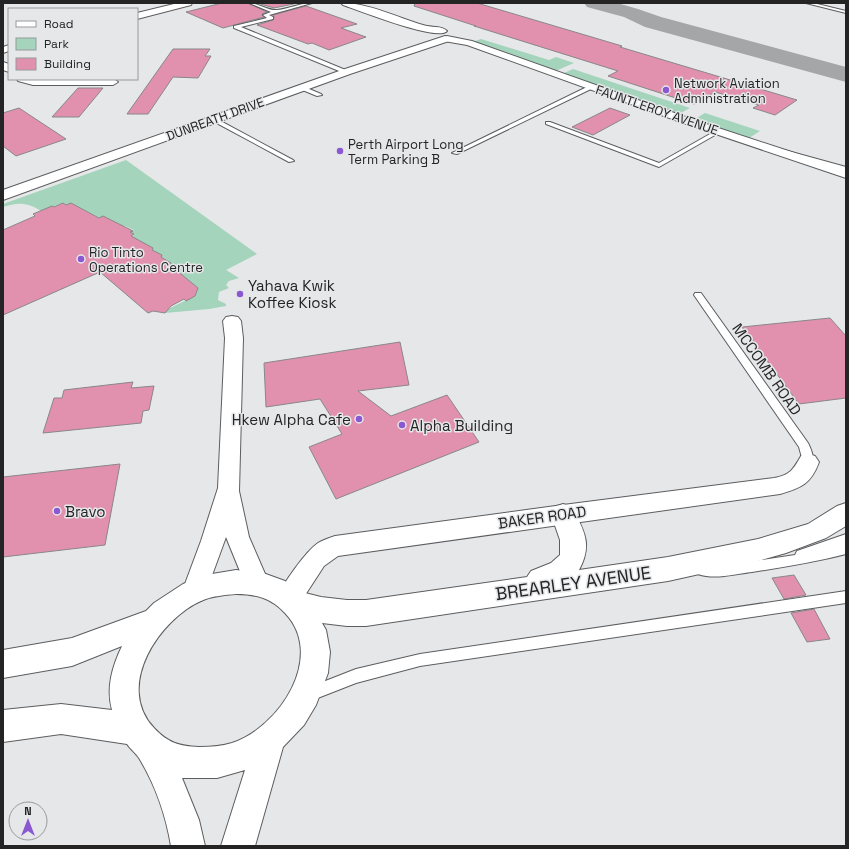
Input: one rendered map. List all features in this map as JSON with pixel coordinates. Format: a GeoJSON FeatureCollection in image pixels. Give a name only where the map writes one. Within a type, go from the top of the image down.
{"type":"FeatureCollection","features":[{"type":"Feature","properties":{"kind":"main road","name":"FAUNTLEROY AVENUE"},"geometry":{"type":"LineString","coordinates":[[346,3],[424,29],[438,37]]}},
{"type":"Feature","properties":{"kind":"main road","name":"DUNREATH DRIVE"},"geometry":{"type":"LineString","coordinates":[[3,195],[302,88],[438,37],[458,36]]}},
{"type":"Feature","properties":{"kind":"main road","name":"BREARLEY AVENUE"},"geometry":{"type":"LineString","coordinates":[[291,600],[314,609],[344,613],[366,613],[668,569],[758,550],[786,542],[817,531],[846,513]]}},
{"type":"Feature","properties":{"kind":"main road"},"geometry":{"type":"LineString","coordinates":[[468,598],[500,584],[550,577],[567,568],[574,553],[573,540],[563,514]]}},
{"type":"Feature","properties":{"kind":"main road"},"geometry":{"type":"LineString","coordinates":[[3,726],[61,719],[142,738],[176,760],[208,764],[240,756],[270,739],[289,721],[297,711],[306,695],[313,673],[316,652],[312,633],[305,616],[291,600],[270,587],[257,583],[236,582],[215,585],[194,592],[165,609],[153,620],[135,646],[125,674],[124,703],[142,738],[177,801],[188,846]]}},
{"type":"Feature","properties":{"kind":"main road"},"geometry":{"type":"LineString","coordinates":[[3,664],[72,652],[153,620]]}},
{"type":"Feature","properties":{"kind":"main road"},"geometry":{"type":"LineString","coordinates":[[238,846],[270,739]]}},
{"type":"Feature","properties":{"kind":"street"},"geometry":{"type":"LineString","coordinates":[[138,16],[188,3]]}},
{"type":"Feature","properties":{"kind":"street","name":"FAUNTLEROY AVENUE"},"geometry":{"type":"LineString","coordinates":[[458,36],[469,43]]}},
{"type":"Feature","properties":{"kind":"street","name":"FAUNTLEROY AVENUE"},"geometry":{"type":"LineString","coordinates":[[438,37],[469,43],[591,87],[846,174]]}},
{"type":"Feature","properties":{"kind":"street"},"geometry":{"type":"LineString","coordinates":[[26,80],[33,82],[114,82]]}},
{"type":"Feature","properties":{"kind":"street"},"geometry":{"type":"LineString","coordinates":[[232,321],[234,338],[229,488],[237,537],[257,583]]}},
{"type":"Feature","properties":{"kind":"street","name":"BAKER ROAD"},"geometry":{"type":"LineString","coordinates":[[291,600],[316,559],[326,550],[342,545],[563,514],[774,487],[793,482],[806,470],[808,462]]}},
{"type":"Feature","properties":{"kind":"street"},"geometry":{"type":"LineString","coordinates":[[194,592],[213,541],[229,488]]}},
{"type":"Feature","properties":{"kind":"lane"},"geometry":{"type":"LineString","coordinates":[[251,3],[275,12]]}},
{"type":"Feature","properties":{"kind":"lane"},"geometry":{"type":"LineString","coordinates":[[310,3],[265,15],[272,18],[236,27],[346,72]]}},
{"type":"Feature","properties":{"kind":"lane"},"geometry":{"type":"LineString","coordinates":[[808,3],[846,12]]}},
{"type":"Feature","properties":{"kind":"lane"},"geometry":{"type":"LineString","coordinates":[[455,153],[591,87]]}},
{"type":"Feature","properties":{"kind":"lane"},"geometry":{"type":"LineString","coordinates":[[302,88],[319,95]]}},
{"type":"Feature","properties":{"kind":"lane"},"geometry":{"type":"LineString","coordinates":[[210,120],[288,162]]}},
{"type":"Feature","properties":{"kind":"lane"},"geometry":{"type":"LineString","coordinates":[[548,123],[659,165],[718,131]]}},
{"type":"Feature","properties":{"kind":"lane"},"geometry":{"type":"LineString","coordinates":[[756,143],[846,169]]}},
{"type":"Feature","properties":{"kind":"lane","name":"MCCOMB ROAD"},"geometry":{"type":"LineString","coordinates":[[698,295],[804,446],[808,462]]}},
{"type":"Feature","properties":{"kind":"lane"},"geometry":{"type":"LineString","coordinates":[[782,562],[846,539]]}},
{"type":"Feature","properties":{"kind":"lane"},"geometry":{"type":"LineString","coordinates":[[668,569],[721,570],[812,558],[846,549]]}},
{"type":"Feature","properties":{"kind":"lane"},"geometry":{"type":"LineString","coordinates":[[306,695],[356,676],[420,660],[846,597]]}},
{"type":"Feature","properties":{"kind":"green space"},"geometry":{"type":"Polygon","coordinates":[[[481,39],[549,60],[556,57],[574,63],[553,72],[472,42],[481,39]]]}},
{"type":"Feature","properties":{"kind":"green space"},"geometry":{"type":"Polygon","coordinates":[[[573,69],[690,108],[677,115],[560,75],[573,69]]]}},
{"type":"Feature","properties":{"kind":"green space"},"geometry":{"type":"Polygon","coordinates":[[[705,113],[760,131],[746,140],[690,122],[705,113]]]}},
{"type":"Feature","properties":{"kind":"green space"},"geometry":{"type":"Polygon","coordinates":[[[126,160],[257,254],[226,270],[239,278],[229,281],[226,285],[229,288],[219,292],[218,300],[226,304],[226,306],[165,313],[168,309],[195,296],[198,288],[170,265],[171,263],[164,258],[160,260],[158,259],[162,255],[154,251],[150,251],[153,248],[141,242],[120,242],[134,235],[130,232],[134,230],[125,226],[120,228],[71,203],[66,205],[63,203],[41,211],[27,204],[13,204],[3,207],[3,204],[126,160]]]}},
{"type":"Feature","properties":{"kind":"building"},"geometry":{"type":"Polygon","coordinates":[[[222,3],[248,3],[267,12],[262,14],[264,17],[223,28],[186,12],[222,3]]]}},
{"type":"Feature","properties":{"kind":"building"},"geometry":{"type":"Polygon","coordinates":[[[257,3],[298,3],[274,8],[257,3]]]}},
{"type":"Feature","properties":{"kind":"building"},"geometry":{"type":"Polygon","coordinates":[[[415,3],[477,3],[797,100],[775,115],[753,108],[759,105],[715,92],[694,104],[608,76],[618,71],[414,6],[415,3]]]}},
{"type":"Feature","properties":{"kind":"building"},"geometry":{"type":"Polygon","coordinates":[[[306,6],[357,24],[341,28],[366,37],[329,50],[312,43],[308,44],[257,25],[273,20],[273,15],[306,6]]]}},
{"type":"Feature","properties":{"kind":"building"},"geometry":{"type":"Polygon","coordinates":[[[173,49],[210,49],[205,56],[211,56],[198,78],[173,77],[148,114],[127,114],[173,49]]]}},
{"type":"Feature","properties":{"kind":"building"},"geometry":{"type":"Polygon","coordinates":[[[78,88],[103,88],[79,117],[52,117],[78,88]]]}},
{"type":"Feature","properties":{"kind":"building"},"geometry":{"type":"Polygon","coordinates":[[[19,108],[66,139],[16,156],[3,146],[3,113],[19,108]]]}},
{"type":"Feature","properties":{"kind":"building"},"geometry":{"type":"Polygon","coordinates":[[[610,108],[630,115],[593,135],[572,127],[610,108]]]}},
{"type":"Feature","properties":{"kind":"building","name":"Rio Tinto Operations Centre"},"geometry":{"type":"Polygon","coordinates":[[[63,203],[66,205],[71,203],[99,218],[103,216],[133,231],[130,232],[134,234],[131,236],[153,248],[152,250],[162,255],[161,257],[171,263],[170,265],[198,288],[195,296],[186,301],[184,299],[171,306],[165,313],[153,311],[148,313],[100,272],[3,315],[3,230],[35,216],[33,214],[63,203]]]}},
{"type":"Feature","properties":{"kind":"building"},"geometry":{"type":"Polygon","coordinates":[[[830,318],[846,336],[846,398],[799,404],[742,327],[830,318]]]}},
{"type":"Feature","properties":{"kind":"building","name":"Alpha Building"},"geometry":{"type":"Polygon","coordinates":[[[400,342],[409,385],[358,391],[391,416],[447,395],[479,442],[336,499],[309,447],[342,434],[320,399],[266,407],[264,363],[400,342]]]}},
{"type":"Feature","properties":{"kind":"building"},"geometry":{"type":"Polygon","coordinates":[[[133,382],[131,388],[154,386],[149,410],[143,411],[141,423],[43,433],[54,398],[62,398],[64,390],[133,382]]]}},
{"type":"Feature","properties":{"kind":"building","name":"Bravo"},"geometry":{"type":"Polygon","coordinates":[[[120,464],[105,545],[3,557],[3,477],[120,464]]]}},
{"type":"Feature","properties":{"kind":"building"},"geometry":{"type":"Polygon","coordinates":[[[794,575],[806,595],[784,599],[772,578],[794,575]]]}},
{"type":"Feature","properties":{"kind":"building"},"geometry":{"type":"Polygon","coordinates":[[[814,609],[830,639],[807,642],[791,613],[814,609]]]}},
{"type":"Feature","properties":{"kind":"taxiway"},"geometry":{"type":"LineString","coordinates":[[594,3],[631,13],[653,22],[846,75]]}},
{"type":"Feature","properties":{"kind":"place","name":"Network Aviation Administration"},"geometry":{"type":"Point","coordinates":[666,90]}},
{"type":"Feature","properties":{"kind":"place","name":"Perth Airport Long Term Parking B"},"geometry":{"type":"Point","coordinates":[340,151]}},
{"type":"Feature","properties":{"kind":"place","name":"Rio Tinto Operations Centre"},"geometry":{"type":"Point","coordinates":[81,259]}},
{"type":"Feature","properties":{"kind":"place","name":"Yahava Kwik Koffee Kiosk"},"geometry":{"type":"Point","coordinates":[240,294]}},
{"type":"Feature","properties":{"kind":"place","name":"Hkew Alpha Cafe"},"geometry":{"type":"Point","coordinates":[359,419]}},
{"type":"Feature","properties":{"kind":"place","name":"Alpha Building"},"geometry":{"type":"Point","coordinates":[402,425]}},
{"type":"Feature","properties":{"kind":"place","name":"Bravo"},"geometry":{"type":"Point","coordinates":[57,511]}}]}
